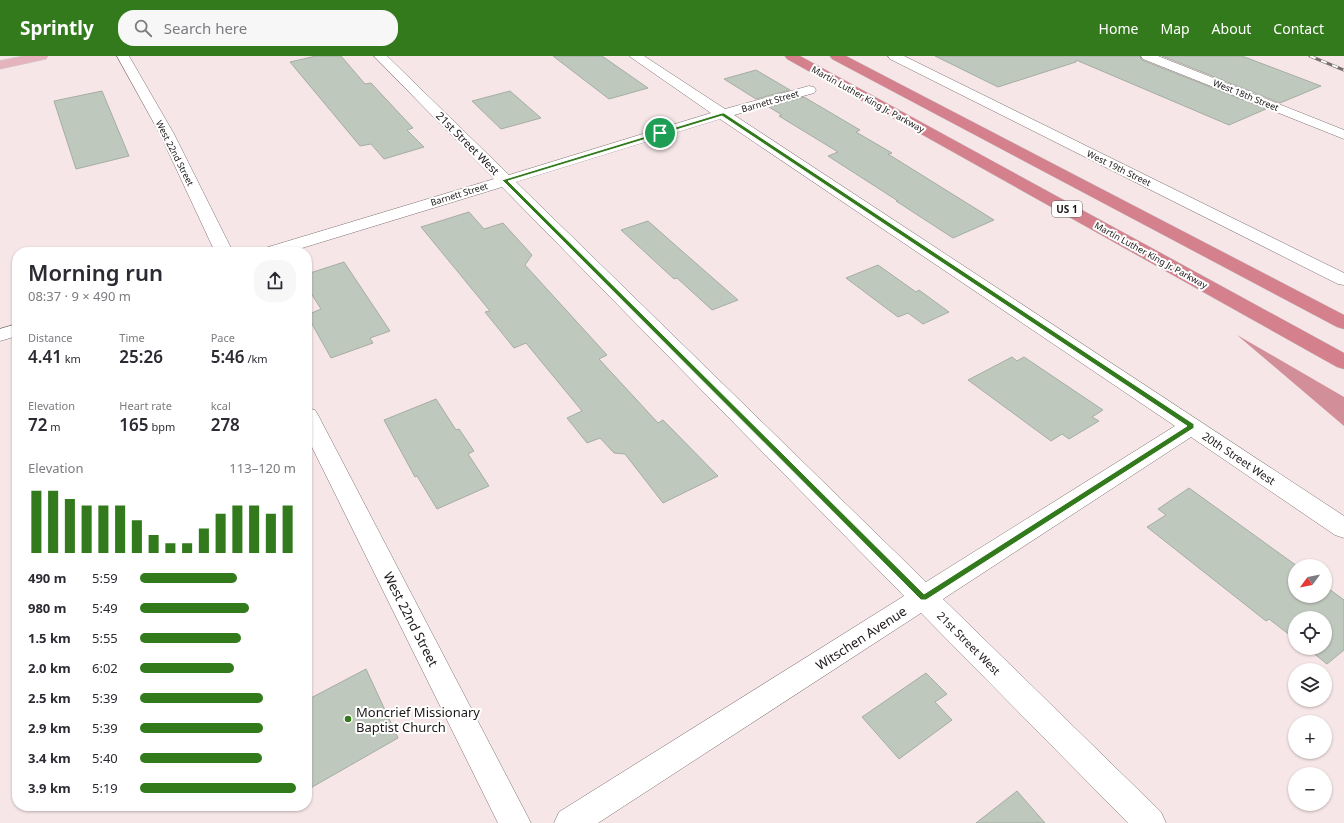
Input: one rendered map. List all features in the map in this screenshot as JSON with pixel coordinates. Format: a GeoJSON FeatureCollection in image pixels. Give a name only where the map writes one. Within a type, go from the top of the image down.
{"type":"FeatureCollection","features":[{"type":"Feature","properties":{"kind":"highway","name":"Martin Luther King Jr. Parkway"},"geometry":{"type":"LineString","coordinates":[[790,56],[1344,362]]}},
{"type":"Feature","properties":{"kind":"highway","name":"US 1"},"geometry":{"type":"LineString","coordinates":[[836,56],[1344,323]]}},
{"type":"Feature","properties":{"kind":"main road"},"geometry":{"type":"LineString","coordinates":[[0,65],[42,56]]}},
{"type":"Feature","properties":{"kind":"street","name":"West 22nd Street"},"geometry":{"type":"LineString","coordinates":[[123,56],[167,134],[222,247]]}},
{"type":"Feature","properties":{"kind":"street","name":"21st Street West"},"geometry":{"type":"LineString","coordinates":[[380,56],[1150,823]]}},
{"type":"Feature","properties":{"kind":"street","name":"20th Street West"},"geometry":{"type":"LineString","coordinates":[[635,56],[1344,528]]}},
{"type":"Feature","properties":{"kind":"street","name":"West 18th Street"},"geometry":{"type":"LineString","coordinates":[[1147,56],[1344,135]]}},
{"type":"Feature","properties":{"kind":"street","name":"West 19th Street"},"geometry":{"type":"LineString","coordinates":[[900,57],[1344,280]]}},
{"type":"Feature","properties":{"kind":"street","name":"Barnett Street"},"geometry":{"type":"LineString","coordinates":[[287,247],[723,114],[810,90]]}},
{"type":"Feature","properties":{"kind":"street"},"geometry":{"type":"LineString","coordinates":[[0,335],[12,331]]}},
{"type":"Feature","properties":{"kind":"street","name":"West 22nd Street"},"geometry":{"type":"LineString","coordinates":[[312,425],[515,823]]}},
{"type":"Feature","properties":{"kind":"street","name":"Witschen Avenue"},"geometry":{"type":"LineString","coordinates":[[570,823],[1192,426]]}},
{"type":"Feature","properties":{"kind":"shaded area"},"geometry":{"type":"Polygon","coordinates":[[[1237,335],[1344,397],[1344,426],[1237,335]]]}},
{"type":"Feature","properties":{"kind":"building"},"geometry":{"type":"Polygon","coordinates":[[[316,56],[341,56],[365,84],[371,83],[413,128],[407,130],[424,147],[384,159],[371,144],[360,146],[290,62],[316,56]]]}},
{"type":"Feature","properties":{"kind":"building"},"geometry":{"type":"Polygon","coordinates":[[[553,56],[602,56],[648,88],[609,99],[553,56]]]}},
{"type":"Feature","properties":{"kind":"building"},"geometry":{"type":"Polygon","coordinates":[[[935,56],[1140,56],[1142,60],[1266,109],[1229,125],[1076,60],[1076,62],[998,87],[935,56]]]}},
{"type":"Feature","properties":{"kind":"building"},"geometry":{"type":"Polygon","coordinates":[[[1162,56],[1242,56],[1321,86],[1280,103],[1162,56]]]}},
{"type":"Feature","properties":{"kind":"building"},"geometry":{"type":"Polygon","coordinates":[[[756,70],[790,90],[756,99],[724,79],[756,70]]]}},
{"type":"Feature","properties":{"kind":"building"},"geometry":{"type":"Polygon","coordinates":[[[102,91],[129,156],[76,169],[54,101],[102,91]]]}},
{"type":"Feature","properties":{"kind":"building"},"geometry":{"type":"Polygon","coordinates":[[[510,91],[541,118],[501,129],[472,101],[510,91]]]}},
{"type":"Feature","properties":{"kind":"building"},"geometry":{"type":"Polygon","coordinates":[[[804,97],[860,130],[856,132],[892,153],[888,154],[994,220],[953,238],[828,156],[838,152],[779,116],[782,115],[769,107],[804,97]]]}},
{"type":"Feature","properties":{"kind":"building"},"geometry":{"type":"Polygon","coordinates":[[[469,212],[484,229],[503,223],[532,255],[525,265],[607,355],[599,359],[658,423],[663,420],[718,476],[663,503],[625,454],[614,453],[600,438],[587,443],[567,418],[582,411],[526,343],[514,348],[485,312],[490,311],[421,227],[469,212]]]}},
{"type":"Feature","properties":{"kind":"building"},"geometry":{"type":"Polygon","coordinates":[[[648,221],[738,300],[712,310],[677,278],[674,279],[621,230],[648,221]]]}},
{"type":"Feature","properties":{"kind":"building"},"geometry":{"type":"Polygon","coordinates":[[[344,262],[390,331],[370,338],[373,343],[331,358],[312,324],[312,313],[321,309],[312,295],[312,272],[344,262]]]}},
{"type":"Feature","properties":{"kind":"building"},"geometry":{"type":"Polygon","coordinates":[[[878,265],[916,292],[919,290],[949,312],[923,324],[908,313],[898,317],[846,278],[878,265]]]}},
{"type":"Feature","properties":{"kind":"building"},"geometry":{"type":"Polygon","coordinates":[[[1012,357],[1017,361],[1024,357],[1103,410],[1092,417],[1099,421],[1069,439],[1062,434],[1051,441],[968,380],[1012,357]]]}},
{"type":"Feature","properties":{"kind":"building"},"geometry":{"type":"Polygon","coordinates":[[[436,399],[456,430],[459,429],[474,451],[468,454],[489,486],[437,509],[417,476],[415,477],[384,420],[436,399]]]}},
{"type":"Feature","properties":{"kind":"building"},"geometry":{"type":"Polygon","coordinates":[[[1189,488],[1288,560],[1288,603],[1332,603],[1332,591],[1344,600],[1344,650],[1328,663],[1326,663],[1316,655],[1332,655],[1332,611],[1288,611],[1288,634],[1269,619],[1266,621],[1147,527],[1166,515],[1158,509],[1189,488]]]}},
{"type":"Feature","properties":{"kind":"building","name":"Moncrief Missionary Baptist Church"},"geometry":{"type":"Polygon","coordinates":[[[366,669],[398,738],[312,787],[312,697],[366,669]]]}},
{"type":"Feature","properties":{"kind":"building"},"geometry":{"type":"Polygon","coordinates":[[[926,673],[947,694],[935,702],[952,720],[899,759],[862,717],[926,673]]]}},
{"type":"Feature","properties":{"kind":"building"},"geometry":{"type":"Polygon","coordinates":[[[1017,791],[1045,823],[976,823],[1017,791]]]}},
{"type":"Feature","properties":{"kind":"railway"},"geometry":{"type":"LineString","coordinates":[[1310,56],[1344,70]]}},
{"type":"Feature","properties":{"kind":"place","name":"Moncrief Missionary Baptist Church"},"geometry":{"type":"Point","coordinates":[348,719]}},
{"type":"Feature","properties":{"kind":"route"},"geometry":{"type":"LineString","coordinates":[[723,114],[1192,426],[923,598],[505,180],[660,133],[723,114]]}}]}
